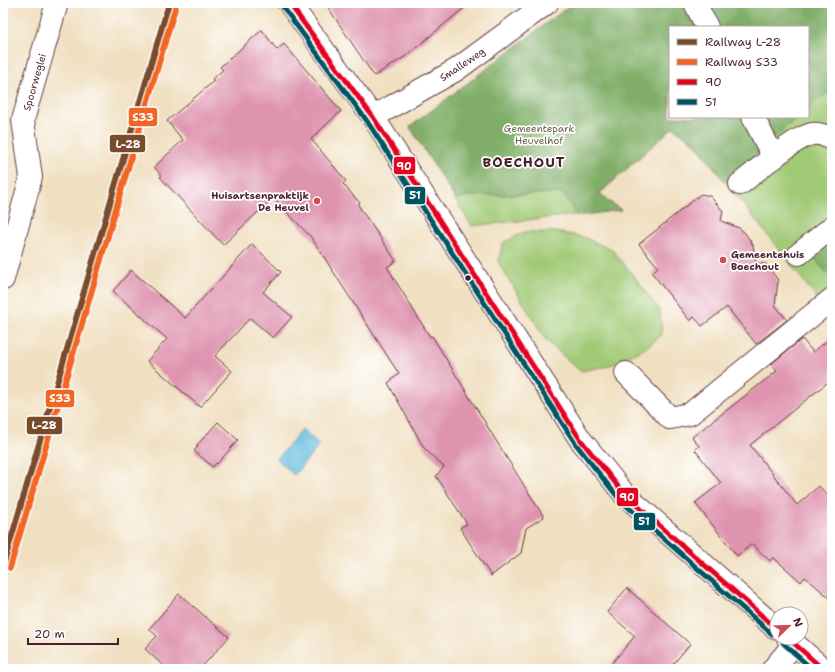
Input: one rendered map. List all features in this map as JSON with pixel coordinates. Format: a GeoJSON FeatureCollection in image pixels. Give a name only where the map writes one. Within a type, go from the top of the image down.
{"type":"FeatureCollection","features":[{"type":"Feature","properties":{"kind":"street","name":"Spoorweglei"},"geometry":{"type":"LineString","coordinates":[[3,279],[31,177],[23,120],[57,3]]}},
{"type":"Feature","properties":{"kind":"street"},"geometry":{"type":"LineString","coordinates":[[289,3],[373,117],[580,439],[624,495],[769,622]]}},
{"type":"Feature","properties":{"kind":"street","name":"Smalleweg"},"geometry":{"type":"LineString","coordinates":[[373,117],[456,70],[547,3]]}},
{"type":"Feature","properties":{"kind":"street"},"geometry":{"type":"LineString","coordinates":[[695,3],[706,26]]}},
{"type":"Feature","properties":{"kind":"street"},"geometry":{"type":"LineString","coordinates":[[754,118],[774,158]]}},
{"type":"Feature","properties":{"kind":"street"},"geometry":{"type":"LineString","coordinates":[[740,184],[800,139],[813,134],[826,136],[832,140]]}},
{"type":"Feature","properties":{"kind":"street"},"geometry":{"type":"LineString","coordinates":[[799,254],[832,227]]}},
{"type":"Feature","properties":{"kind":"street"},"geometry":{"type":"LineString","coordinates":[[626,373],[670,418],[690,414],[832,299]]}},
{"type":"Feature","properties":{"kind":"street"},"geometry":{"type":"LineString","coordinates":[[773,669],[788,646]]}},
{"type":"Feature","properties":{"kind":"street"},"geometry":{"type":"LineString","coordinates":[[797,646],[823,669]]}},
{"type":"Feature","properties":{"kind":"green space","name":"Gemeentepark Heuvelhof"},"geometry":{"type":"Polygon","coordinates":[[[573,3],[832,3],[832,317],[695,143],[673,127],[599,194],[621,210],[472,226],[410,127],[573,3]]]}},
{"type":"Feature","properties":{"kind":"green space","name":"Gemeentepark Heuvelhof"},"geometry":{"type":"Polygon","coordinates":[[[573,3],[832,3],[832,89],[809,106],[809,26],[669,26],[669,118],[796,118],[725,182],[695,143],[673,127],[599,194],[621,210],[577,216],[563,193],[468,196],[456,199],[410,127],[573,3]]]}},
{"type":"Feature","properties":{"kind":"green space"},"geometry":{"type":"Polygon","coordinates":[[[524,232],[556,232],[583,237],[612,250],[634,276],[660,311],[662,335],[644,349],[609,366],[580,371],[546,340],[498,262],[503,243],[524,232]]]}},
{"type":"Feature","properties":{"kind":"green space"},"geometry":{"type":"Polygon","coordinates":[[[832,234],[832,279],[810,253],[832,234]]]}},
{"type":"Feature","properties":{"kind":"water"},"geometry":{"type":"Polygon","coordinates":[[[302,429],[320,445],[294,475],[277,459],[302,429]]]}},
{"type":"Feature","properties":{"kind":"building"},"geometry":{"type":"Polygon","coordinates":[[[325,3],[470,3],[406,56],[374,76],[325,3]]]}},
{"type":"Feature","properties":{"kind":"building"},"geometry":{"type":"Polygon","coordinates":[[[262,30],[277,50],[284,44],[341,111],[311,139],[346,181],[343,184],[360,203],[358,205],[396,261],[387,267],[430,337],[432,336],[544,517],[526,528],[521,553],[491,576],[460,528],[467,524],[436,476],[444,467],[424,448],[388,383],[399,374],[311,237],[273,198],[223,245],[160,177],[162,176],[154,167],[183,140],[167,121],[214,81],[212,79],[223,70],[220,67],[262,30]]]}},
{"type":"Feature","properties":{"kind":"building"},"geometry":{"type":"Polygon","coordinates":[[[701,194],[710,196],[723,211],[721,221],[739,228],[745,233],[753,245],[756,263],[766,264],[778,280],[775,305],[787,320],[756,344],[727,307],[702,326],[694,317],[690,321],[652,273],[658,267],[639,244],[701,194]]]}},
{"type":"Feature","properties":{"kind":"building"},"geometry":{"type":"Polygon","coordinates":[[[252,244],[281,272],[263,292],[292,317],[273,338],[250,318],[215,356],[232,371],[200,407],[147,361],[167,339],[113,291],[131,270],[185,318],[252,244]]]}},
{"type":"Feature","properties":{"kind":"building"},"geometry":{"type":"Polygon","coordinates":[[[832,337],[832,379],[750,445],[797,505],[819,486],[832,500],[832,600],[805,577],[801,582],[773,557],[770,561],[752,544],[737,556],[695,503],[721,483],[695,450],[699,446],[692,437],[777,371],[771,364],[802,339],[813,352],[832,337]]]}},
{"type":"Feature","properties":{"kind":"building"},"geometry":{"type":"Polygon","coordinates":[[[218,422],[238,440],[213,467],[194,451],[198,447],[196,446],[218,422]]]}},
{"type":"Feature","properties":{"kind":"building"},"geometry":{"type":"Polygon","coordinates":[[[627,588],[690,644],[669,669],[607,669],[635,636],[607,612],[627,588]]]}},
{"type":"Feature","properties":{"kind":"building"},"geometry":{"type":"Polygon","coordinates":[[[179,594],[229,637],[200,669],[167,669],[145,649],[157,636],[149,629],[179,594]]]}},
{"type":"Feature","properties":{"kind":"rail line","name":"L-28"},"geometry":{"type":"LineString","coordinates":[[3,566],[169,3]]}},
{"type":"Feature","properties":{"kind":"rail line","name":"S33"},"geometry":{"type":"LineString","coordinates":[[10,568],[176,5]]}},
{"type":"Feature","properties":{"kind":"transit line","name":"90"},"geometry":{"type":"LineString","coordinates":[[289,3],[373,117],[580,439],[625,495],[769,622]]}},
{"type":"Feature","properties":{"kind":"transit line","name":"51"},"geometry":{"type":"LineString","coordinates":[[283,7],[367,121],[575,443],[620,500],[769,631]]}},
{"type":"Feature","properties":{"kind":"transit line","name":"51"},"geometry":{"type":"LineString","coordinates":[[786,646],[812,669]]}},
{"type":"Feature","properties":{"kind":"transit line","name":"90"},"geometry":{"type":"LineString","coordinates":[[797,646],[823,669]]}},
{"type":"Feature","properties":{"kind":"place","name":"Huisartsenpraktijk De Heuvel"},"geometry":{"type":"Point","coordinates":[317,201]}},
{"type":"Feature","properties":{"kind":"place","name":"Gemeentehuis Boechout"},"geometry":{"type":"Point","coordinates":[723,260]}},
{"type":"Feature","properties":{"kind":"district","name":"BOECHOUT"},"geometry":{"type":"Point","coordinates":[524,162]}}]}
